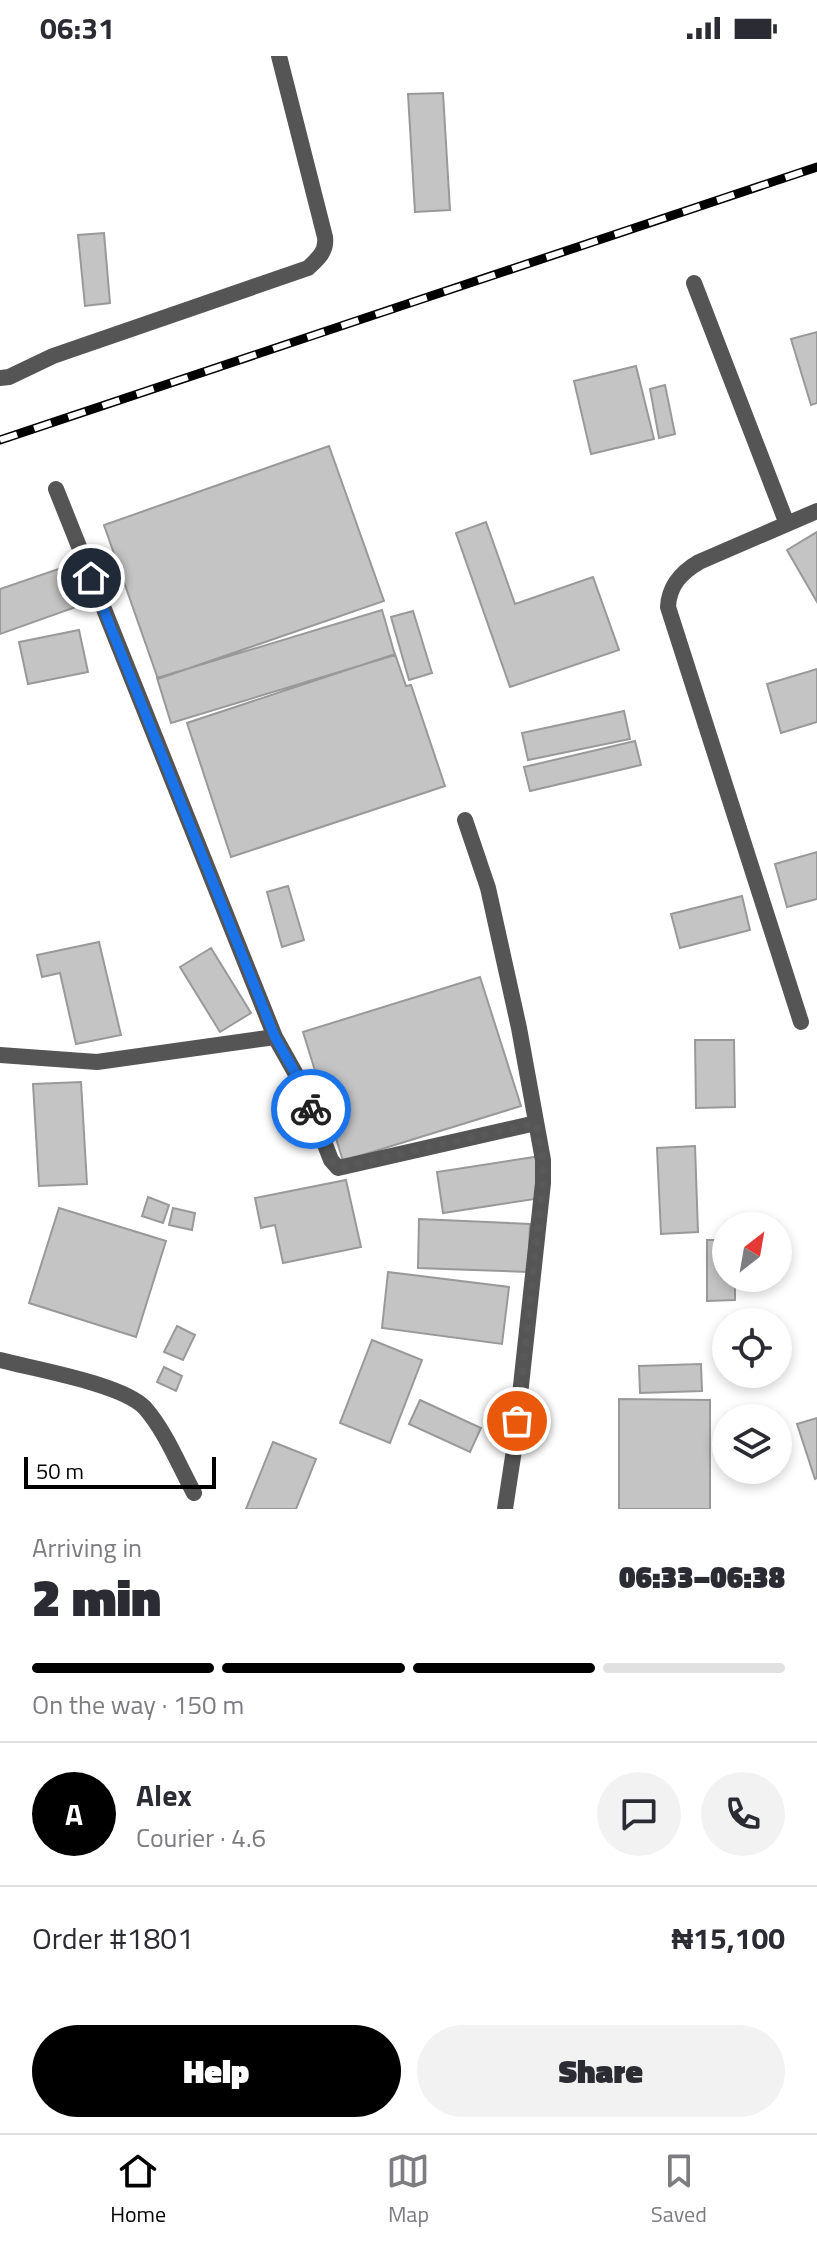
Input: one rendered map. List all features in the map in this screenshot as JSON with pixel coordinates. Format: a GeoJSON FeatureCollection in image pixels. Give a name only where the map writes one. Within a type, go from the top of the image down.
{"type":"FeatureCollection","features":[{"type":"Feature","properties":{"kind":"street"},"geometry":{"type":"LineString","coordinates":[[0,378],[9,377],[53,356],[308,268],[319,258],[326,245],[325,237],[279,56]]}},
{"type":"Feature","properties":{"kind":"street"},"geometry":{"type":"LineString","coordinates":[[694,283],[787,524]]}},
{"type":"Feature","properties":{"kind":"street"},"geometry":{"type":"LineString","coordinates":[[56,489],[275,1037],[302,1085],[331,1160],[338,1168],[536,1123]]}},
{"type":"Feature","properties":{"kind":"street"},"geometry":{"type":"LineString","coordinates":[[801,1022],[668,607],[668,594],[685,571],[699,562],[817,511]]}},
{"type":"Feature","properties":{"kind":"street"},"geometry":{"type":"LineString","coordinates":[[465,820],[488,888],[519,1028],[543,1160],[514,1450],[505,1509]]}},
{"type":"Feature","properties":{"kind":"street"},"geometry":{"type":"LineString","coordinates":[[0,1055],[97,1062],[275,1037]]}},
{"type":"Feature","properties":{"kind":"street"},"geometry":{"type":"LineString","coordinates":[[0,1360],[115,1391],[137,1401],[155,1421],[194,1493]]}},
{"type":"Feature","properties":{"kind":"building"},"geometry":{"type":"Polygon","coordinates":[[[443,93],[450,210],[415,212],[408,94],[443,93]]]}},
{"type":"Feature","properties":{"kind":"building"},"geometry":{"type":"Polygon","coordinates":[[[104,233],[110,303],[85,306],[78,235],[104,233]]]}},
{"type":"Feature","properties":{"kind":"building"},"geometry":{"type":"Polygon","coordinates":[[[817,332],[817,403],[811,405],[791,339],[817,332]]]}},
{"type":"Feature","properties":{"kind":"building"},"geometry":{"type":"Polygon","coordinates":[[[636,366],[654,439],[591,454],[574,381],[636,366]]]}},
{"type":"Feature","properties":{"kind":"building"},"geometry":{"type":"Polygon","coordinates":[[[665,385],[675,434],[659,438],[650,389],[665,385]]]}},
{"type":"Feature","properties":{"kind":"building"},"geometry":{"type":"Polygon","coordinates":[[[329,446],[384,601],[158,679],[104,525],[329,446]]]}},
{"type":"Feature","properties":{"kind":"building"},"geometry":{"type":"Polygon","coordinates":[[[486,522],[515,604],[593,577],[619,650],[510,687],[456,533],[486,522]]]}},
{"type":"Feature","properties":{"kind":"building"},"geometry":{"type":"Polygon","coordinates":[[[817,532],[817,602],[787,550],[817,532]]]}},
{"type":"Feature","properties":{"kind":"building"},"geometry":{"type":"Polygon","coordinates":[[[76,563],[90,602],[0,634],[0,589],[76,563]]]}},
{"type":"Feature","properties":{"kind":"building"},"geometry":{"type":"Polygon","coordinates":[[[382,610],[395,655],[171,723],[157,678],[382,610]]]}},
{"type":"Feature","properties":{"kind":"building"},"geometry":{"type":"Polygon","coordinates":[[[413,611],[432,673],[409,680],[391,617],[413,611]]]}},
{"type":"Feature","properties":{"kind":"building"},"geometry":{"type":"Polygon","coordinates":[[[79,630],[88,672],[28,684],[19,642],[79,630]]]}},
{"type":"Feature","properties":{"kind":"building"},"geometry":{"type":"Polygon","coordinates":[[[395,654],[406,686],[411,685],[445,786],[231,857],[187,723],[395,654]]]}},
{"type":"Feature","properties":{"kind":"building"},"geometry":{"type":"Polygon","coordinates":[[[817,669],[817,722],[781,733],[767,684],[817,669]]]}},
{"type":"Feature","properties":{"kind":"building"},"geometry":{"type":"Polygon","coordinates":[[[624,711],[630,739],[528,760],[522,733],[624,711]]]}},
{"type":"Feature","properties":{"kind":"building"},"geometry":{"type":"Polygon","coordinates":[[[635,741],[641,765],[530,791],[524,767],[635,741]]]}},
{"type":"Feature","properties":{"kind":"building"},"geometry":{"type":"Polygon","coordinates":[[[817,852],[817,899],[787,907],[775,864],[817,852]]]}},
{"type":"Feature","properties":{"kind":"building"},"geometry":{"type":"Polygon","coordinates":[[[288,886],[304,940],[282,947],[267,892],[288,886]]]}},
{"type":"Feature","properties":{"kind":"building"},"geometry":{"type":"Polygon","coordinates":[[[742,896],[750,930],[680,948],[671,914],[742,896]]]}},
{"type":"Feature","properties":{"kind":"building"},"geometry":{"type":"Polygon","coordinates":[[[99,942],[121,1035],[76,1044],[60,973],[42,977],[37,955],[99,942]]]}},
{"type":"Feature","properties":{"kind":"building"},"geometry":{"type":"Polygon","coordinates":[[[211,948],[251,1013],[220,1032],[180,967],[211,948]]]}},
{"type":"Feature","properties":{"kind":"building"},"geometry":{"type":"Polygon","coordinates":[[[480,977],[521,1106],[343,1161],[303,1032],[480,977]]]}},
{"type":"Feature","properties":{"kind":"building"},"geometry":{"type":"Polygon","coordinates":[[[695,1040],[734,1040],[735,1107],[696,1108],[695,1040]]]}},
{"type":"Feature","properties":{"kind":"building"},"geometry":{"type":"Polygon","coordinates":[[[81,1082],[87,1184],[39,1186],[33,1084],[81,1082]]]}},
{"type":"Feature","properties":{"kind":"building"},"geometry":{"type":"Polygon","coordinates":[[[695,1146],[698,1232],[661,1234],[657,1148],[695,1146]]]}},
{"type":"Feature","properties":{"kind":"building"},"geometry":{"type":"Polygon","coordinates":[[[541,1156],[548,1197],[443,1213],[437,1172],[541,1156]]]}},
{"type":"Feature","properties":{"kind":"building"},"geometry":{"type":"Polygon","coordinates":[[[346,1180],[361,1247],[283,1263],[275,1225],[261,1228],[255,1198],[346,1180]]]}},
{"type":"Feature","properties":{"kind":"building"},"geometry":{"type":"Polygon","coordinates":[[[148,1197],[169,1205],[163,1223],[142,1216],[148,1197]]]}},
{"type":"Feature","properties":{"kind":"building"},"geometry":{"type":"Polygon","coordinates":[[[59,1208],[166,1241],[136,1337],[29,1303],[59,1208]]]}},
{"type":"Feature","properties":{"kind":"building"},"geometry":{"type":"Polygon","coordinates":[[[173,1208],[195,1213],[192,1230],[169,1225],[173,1208]]]}},
{"type":"Feature","properties":{"kind":"building"},"geometry":{"type":"Polygon","coordinates":[[[419,1219],[530,1224],[528,1272],[418,1268],[419,1219]]]}},
{"type":"Feature","properties":{"kind":"building"},"geometry":{"type":"Polygon","coordinates":[[[707,1240],[712,1240],[712,1292],[735,1292],[735,1300],[707,1301],[707,1240]]]}},
{"type":"Feature","properties":{"kind":"building"},"geometry":{"type":"Polygon","coordinates":[[[388,1272],[509,1287],[502,1344],[382,1328],[388,1272]]]}},
{"type":"Feature","properties":{"kind":"building"},"geometry":{"type":"Polygon","coordinates":[[[177,1326],[195,1335],[183,1360],[164,1352],[177,1326]]]}},
{"type":"Feature","properties":{"kind":"building"},"geometry":{"type":"Polygon","coordinates":[[[372,1340],[422,1360],[390,1443],[340,1423],[372,1340]]]}},
{"type":"Feature","properties":{"kind":"building"},"geometry":{"type":"Polygon","coordinates":[[[701,1364],[702,1391],[640,1393],[639,1366],[701,1364]]]}},
{"type":"Feature","properties":{"kind":"building"},"geometry":{"type":"Polygon","coordinates":[[[164,1367],[182,1376],[176,1391],[157,1382],[164,1367]]]}},
{"type":"Feature","properties":{"kind":"building"},"geometry":{"type":"Polygon","coordinates":[[[619,1399],[710,1400],[710,1509],[619,1509],[619,1399]]]}},
{"type":"Feature","properties":{"kind":"building"},"geometry":{"type":"Polygon","coordinates":[[[420,1400],[481,1428],[470,1452],[409,1424],[420,1400]]]}},
{"type":"Feature","properties":{"kind":"building"},"geometry":{"type":"Polygon","coordinates":[[[817,1418],[817,1478],[815,1479],[797,1424],[817,1418]]]}},
{"type":"Feature","properties":{"kind":"building"},"geometry":{"type":"Polygon","coordinates":[[[273,1442],[316,1459],[296,1509],[246,1509],[273,1442]]]}},
{"type":"Feature","properties":{"kind":"railway"},"geometry":{"type":"LineString","coordinates":[[0,440],[817,167]]}},
{"type":"Feature","properties":{"kind":"way so far"},"geometry":{"type":"LineString","coordinates":[[311,1109],[331,1160],[338,1168],[536,1123],[543,1160],[543,1183],[517,1421]]}},
{"type":"Feature","properties":{"kind":"route"},"geometry":{"type":"LineString","coordinates":[[91,578],[275,1037],[302,1085],[311,1109]]}}]}
